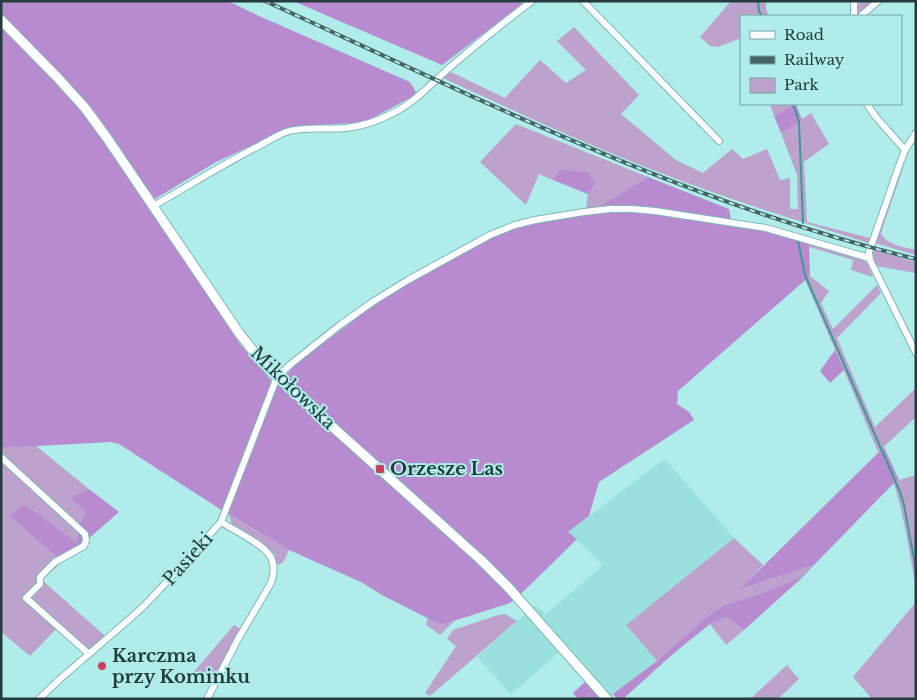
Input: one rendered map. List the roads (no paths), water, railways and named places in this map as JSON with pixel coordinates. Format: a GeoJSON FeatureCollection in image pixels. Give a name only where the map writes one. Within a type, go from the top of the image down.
{"type":"FeatureCollection","features":[{"type":"Feature","properties":{"kind":"main road","name":"Mikołowska"},"geometry":{"type":"LineString","coordinates":[[1,20],[57,77],[107,138],[239,333],[261,361],[482,561],[508,587],[608,699]]}},
{"type":"Feature","properties":{"kind":"street"},"geometry":{"type":"LineString","coordinates":[[153,206],[285,132],[298,129],[360,126],[394,113],[422,94],[465,54],[532,1]]}},
{"type":"Feature","properties":{"kind":"street"},"geometry":{"type":"LineString","coordinates":[[583,1],[719,141]]}},
{"type":"Feature","properties":{"kind":"street"},"geometry":{"type":"LineString","coordinates":[[854,1],[854,15]]}},
{"type":"Feature","properties":{"kind":"street"},"geometry":{"type":"LineString","coordinates":[[862,15],[878,1]]}},
{"type":"Feature","properties":{"kind":"street"},"geometry":{"type":"LineString","coordinates":[[868,105],[905,150]]}},
{"type":"Feature","properties":{"kind":"street"},"geometry":{"type":"LineString","coordinates":[[916,134],[905,150],[869,252],[869,258],[916,353]]}},
{"type":"Feature","properties":{"kind":"street"},"geometry":{"type":"LineString","coordinates":[[277,377],[340,325],[408,280],[502,230],[553,217],[610,209],[656,211],[766,228],[869,258]]}},
{"type":"Feature","properties":{"kind":"street","name":"Pasieki"},"geometry":{"type":"LineString","coordinates":[[39,699],[144,606],[221,522],[277,377]]}},
{"type":"Feature","properties":{"kind":"street"},"geometry":{"type":"LineString","coordinates":[[1,457],[85,534],[84,546],[55,562],[40,577],[40,584],[26,598],[89,654]]}},
{"type":"Feature","properties":{"kind":"street"},"geometry":{"type":"LineString","coordinates":[[207,699],[238,639],[271,583],[275,568],[272,558],[266,549],[221,522]]}},
{"type":"Feature","properties":{"kind":"waterway"},"geometry":{"type":"LineString","coordinates":[[758,1],[761,15]]}},
{"type":"Feature","properties":{"kind":"waterway"},"geometry":{"type":"LineString","coordinates":[[793,105],[799,122],[803,223]]}},
{"type":"Feature","properties":{"kind":"waterway"},"geometry":{"type":"LineString","coordinates":[[798,241],[805,275],[900,492],[916,570]]}},
{"type":"Feature","properties":{"kind":"railway"},"geometry":{"type":"LineString","coordinates":[[265,1],[504,111],[666,179],[748,209],[831,236],[916,259]]}},
{"type":"Feature","properties":{"kind":"place","name":"Orzesze Las"},"geometry":{"type":"Point","coordinates":[380,469]}},
{"type":"Feature","properties":{"kind":"place","name":"Karczma przy Kominku"},"geometry":{"type":"Point","coordinates":[102,666]}}]}
